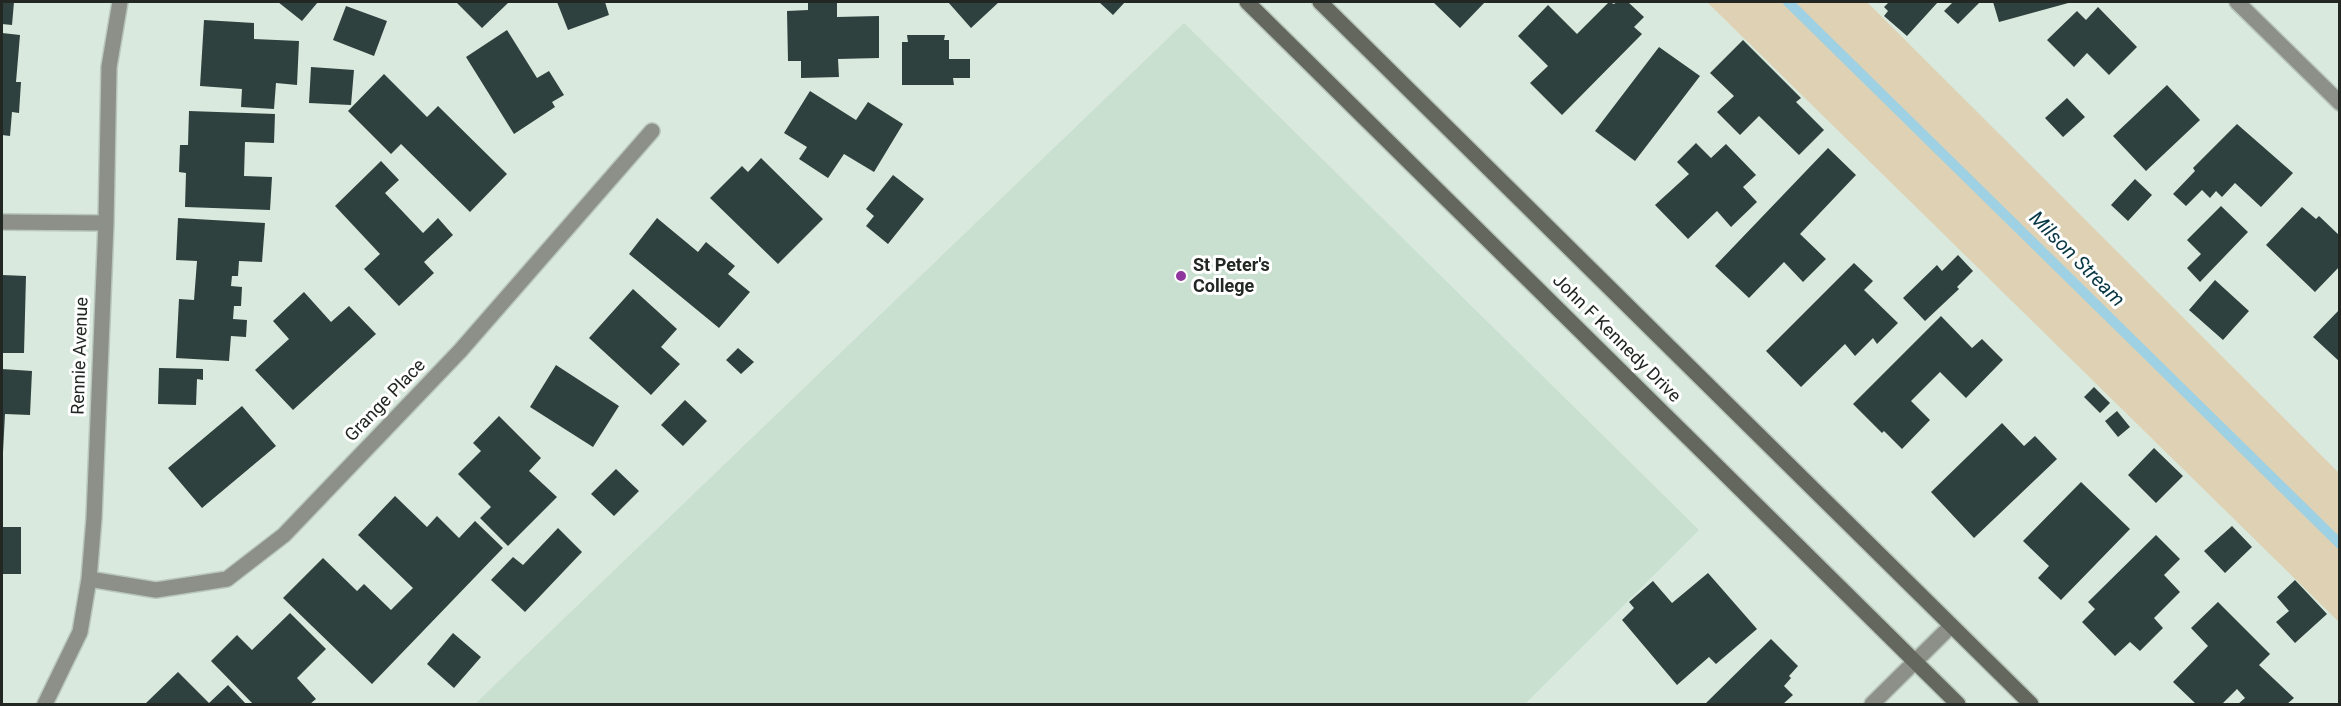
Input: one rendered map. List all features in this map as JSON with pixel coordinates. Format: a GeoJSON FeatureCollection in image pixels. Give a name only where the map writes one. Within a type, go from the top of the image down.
{"type":"FeatureCollection","features":[{"type":"Feature","properties":{"kind":"main road","name":"John F Kennedy Drive"},"geometry":{"type":"LineString","coordinates":[[1246,2],[1958,705]]}},
{"type":"Feature","properties":{"kind":"main road","name":"John F Kennedy Drive"},"geometry":{"type":"LineString","coordinates":[[1320,2],[2031,705]]}},
{"type":"Feature","properties":{"kind":"street","name":"Rennie Avenue"},"geometry":{"type":"LineString","coordinates":[[45,705],[80,632],[88,579],[94,518],[106,223],[108,68],[120,2]]}},
{"type":"Feature","properties":{"kind":"street"},"geometry":{"type":"LineString","coordinates":[[2237,2],[2340,103]]}},
{"type":"Feature","properties":{"kind":"street","name":"Grange Place"},"geometry":{"type":"LineString","coordinates":[[88,579],[156,590],[227,579],[284,535],[460,351],[652,131]]}},
{"type":"Feature","properties":{"kind":"street"},"geometry":{"type":"LineString","coordinates":[[2,222],[106,223]]}},
{"type":"Feature","properties":{"kind":"street"},"geometry":{"type":"LineString","coordinates":[[1872,705],[1951,626]]}},
{"type":"Feature","properties":{"kind":"shaded area"},"geometry":{"type":"Polygon","coordinates":[[[1707,2],[1867,2],[2339,473],[2339,622],[1707,2]]]}},
{"type":"Feature","properties":{"kind":"shaded area","name":"St Peter's College"},"geometry":{"type":"Polygon","coordinates":[[[1184,23],[1699,530],[1525,704],[475,704],[1184,23]]]}},
{"type":"Feature","properties":{"kind":"building"},"geometry":{"type":"Polygon","coordinates":[[[2,2],[14,2],[12,25],[2,24],[2,2]]]}},
{"type":"Feature","properties":{"kind":"building"},"geometry":{"type":"Polygon","coordinates":[[[278,2],[318,2],[302,21],[278,2]]]}},
{"type":"Feature","properties":{"kind":"building"},"geometry":{"type":"Polygon","coordinates":[[[456,2],[507,2],[508,3],[482,28],[456,2]]]}},
{"type":"Feature","properties":{"kind":"building"},"geometry":{"type":"Polygon","coordinates":[[[557,2],[605,2],[609,15],[568,30],[557,2]]]}},
{"type":"Feature","properties":{"kind":"building"},"geometry":{"type":"Polygon","coordinates":[[[808,2],[837,2],[837,17],[879,16],[879,58],[838,59],[839,77],[801,78],[801,61],[788,61],[787,11],[808,10],[808,2]]]}},
{"type":"Feature","properties":{"kind":"building"},"geometry":{"type":"Polygon","coordinates":[[[948,2],[999,2],[971,28],[948,2]]]}},
{"type":"Feature","properties":{"kind":"building"},"geometry":{"type":"Polygon","coordinates":[[[1099,2],[1125,2],[1113,15],[1099,2]]]}},
{"type":"Feature","properties":{"kind":"building"},"geometry":{"type":"Polygon","coordinates":[[[1433,2],[1485,2],[1460,28],[1433,2]]]}},
{"type":"Feature","properties":{"kind":"building"},"geometry":{"type":"Polygon","coordinates":[[[1609,2],[1614,4],[1628,2],[1644,17],[1634,27],[1642,34],[1562,115],[1530,83],[1548,66],[1518,36],[1548,5],[1577,34],[1609,2]]]}},
{"type":"Feature","properties":{"kind":"building"},"geometry":{"type":"Polygon","coordinates":[[[1889,2],[1938,2],[1907,36],[1884,16],[1888,11],[1884,7],[1889,2]]]}},
{"type":"Feature","properties":{"kind":"building"},"geometry":{"type":"Polygon","coordinates":[[[1953,2],[1980,2],[1958,24],[1944,11],[1953,2]]]}},
{"type":"Feature","properties":{"kind":"building"},"geometry":{"type":"Polygon","coordinates":[[[1993,2],[2072,2],[1999,22],[1993,2]]]}},
{"type":"Feature","properties":{"kind":"building"},"geometry":{"type":"Polygon","coordinates":[[[346,6],[387,21],[374,56],[333,40],[346,6]]]}},
{"type":"Feature","properties":{"kind":"building"},"geometry":{"type":"Polygon","coordinates":[[[2098,7],[2137,47],[2109,75],[2087,53],[2074,67],[2047,40],[2077,11],[2086,20],[2098,7]]]}},
{"type":"Feature","properties":{"kind":"building"},"geometry":{"type":"Polygon","coordinates":[[[204,20],[254,23],[254,39],[299,41],[297,85],[276,83],[274,109],[241,107],[242,89],[200,86],[204,20]]]}},
{"type":"Feature","properties":{"kind":"building"},"geometry":{"type":"Polygon","coordinates":[[[507,30],[537,78],[549,71],[564,95],[552,102],[555,107],[514,134],[466,57],[507,30]]]}},
{"type":"Feature","properties":{"kind":"building"},"geometry":{"type":"Polygon","coordinates":[[[2,33],[20,35],[16,82],[21,82],[19,113],[12,112],[10,136],[2,135],[2,33]]]}},
{"type":"Feature","properties":{"kind":"building"},"geometry":{"type":"Polygon","coordinates":[[[907,35],[945,35],[944,40],[949,40],[949,59],[970,59],[970,78],[953,78],[954,85],[902,85],[902,42],[908,42],[907,35]]]}},
{"type":"Feature","properties":{"kind":"building"},"geometry":{"type":"Polygon","coordinates":[[[1743,40],[1801,98],[1796,102],[1824,130],[1799,155],[1759,116],[1740,135],[1717,112],[1734,96],[1710,73],[1743,40]]]}},
{"type":"Feature","properties":{"kind":"building"},"geometry":{"type":"Polygon","coordinates":[[[1659,47],[1700,76],[1635,161],[1595,131],[1659,47]]]}},
{"type":"Feature","properties":{"kind":"building"},"geometry":{"type":"Polygon","coordinates":[[[311,67],[354,70],[351,105],[309,103],[311,67]]]}},
{"type":"Feature","properties":{"kind":"building"},"geometry":{"type":"Polygon","coordinates":[[[384,74],[427,117],[438,106],[507,174],[470,212],[401,144],[391,154],[348,111],[384,74]]]}},
{"type":"Feature","properties":{"kind":"building"},"geometry":{"type":"Polygon","coordinates":[[[2167,85],[2200,120],[2146,171],[2113,136],[2167,85]]]}},
{"type":"Feature","properties":{"kind":"building"},"geometry":{"type":"Polygon","coordinates":[[[810,91],[856,120],[868,102],[903,124],[874,172],[844,154],[828,178],[799,159],[807,147],[784,133],[810,91]]]}},
{"type":"Feature","properties":{"kind":"building"},"geometry":{"type":"Polygon","coordinates":[[[2067,98],[2085,117],[2063,137],[2045,118],[2067,98]]]}},
{"type":"Feature","properties":{"kind":"building"},"geometry":{"type":"Polygon","coordinates":[[[189,111],[275,114],[274,143],[245,142],[244,176],[272,177],[270,210],[185,207],[186,173],[179,172],[180,145],[188,145],[189,111]]]}},
{"type":"Feature","properties":{"kind":"building"},"geometry":{"type":"Polygon","coordinates":[[[2237,124],[2293,173],[2261,207],[2235,183],[2222,197],[2216,191],[2210,198],[2202,190],[2186,206],[2173,194],[2195,171],[2193,168],[2237,124]]]}},
{"type":"Feature","properties":{"kind":"building"},"geometry":{"type":"Polygon","coordinates":[[[1696,143],[1711,158],[1726,144],[1756,175],[1743,187],[1757,202],[1731,227],[1717,211],[1688,239],[1655,205],[1689,174],[1677,162],[1696,143]]]}},
{"type":"Feature","properties":{"kind":"building"},"geometry":{"type":"Polygon","coordinates":[[[1828,148],[1856,175],[1800,234],[1826,259],[1803,282],[1784,262],[1749,298],[1715,266],[1828,148]]]}},
{"type":"Feature","properties":{"kind":"building"},"geometry":{"type":"Polygon","coordinates":[[[761,158],[823,219],[778,264],[710,198],[742,166],[748,172],[761,158]]]}},
{"type":"Feature","properties":{"kind":"building"},"geometry":{"type":"Polygon","coordinates":[[[381,161],[399,180],[385,193],[423,233],[438,218],[453,235],[424,262],[434,273],[399,306],[364,269],[380,254],[335,206],[381,161]]]}},
{"type":"Feature","properties":{"kind":"building"},"geometry":{"type":"Polygon","coordinates":[[[893,175],[924,199],[888,244],[866,226],[874,216],[866,209],[893,175]]]}},
{"type":"Feature","properties":{"kind":"building"},"geometry":{"type":"Polygon","coordinates":[[[2135,179],[2152,195],[2128,221],[2111,205],[2135,179]]]}},
{"type":"Feature","properties":{"kind":"building"},"geometry":{"type":"Polygon","coordinates":[[[2221,206],[2248,232],[2200,282],[2187,268],[2201,254],[2187,240],[2221,206]]]}},
{"type":"Feature","properties":{"kind":"building"},"geometry":{"type":"Polygon","coordinates":[[[2302,207],[2316,219],[2319,216],[2340,236],[2340,266],[2315,292],[2266,245],[2302,207]]]}},
{"type":"Feature","properties":{"kind":"building"},"geometry":{"type":"Polygon","coordinates":[[[178,218],[265,223],[262,262],[239,261],[238,276],[232,276],[231,286],[242,287],[241,306],[234,306],[233,319],[247,320],[246,337],[231,336],[229,361],[176,358],[179,299],[194,300],[197,261],[176,260],[178,218]]]}},
{"type":"Feature","properties":{"kind":"building"},"geometry":{"type":"Polygon","coordinates":[[[657,218],[698,252],[706,242],[735,266],[728,274],[750,292],[719,328],[629,254],[657,218]]]}},
{"type":"Feature","properties":{"kind":"building"},"geometry":{"type":"Polygon","coordinates":[[[1958,255],[1973,271],[1957,287],[1959,289],[1925,321],[1903,298],[1937,265],[1942,271],[1958,255]]]}},
{"type":"Feature","properties":{"kind":"building"},"geometry":{"type":"Polygon","coordinates":[[[1854,263],[1873,281],[1864,290],[1898,323],[1877,344],[1873,338],[1855,356],[1845,344],[1801,387],[1766,351],[1854,263]]]}},
{"type":"Feature","properties":{"kind":"building"},"geometry":{"type":"Polygon","coordinates":[[[2,275],[26,276],[24,353],[2,353],[2,275]]]}},
{"type":"Feature","properties":{"kind":"building"},"geometry":{"type":"Polygon","coordinates":[[[2215,280],[2249,311],[2223,340],[2189,310],[2215,280]]]}},
{"type":"Feature","properties":{"kind":"building"},"geometry":{"type":"Polygon","coordinates":[[[633,289],[677,329],[661,347],[680,364],[651,395],[589,338],[633,289]]]}},
{"type":"Feature","properties":{"kind":"building"},"geometry":{"type":"Polygon","coordinates":[[[304,292],[331,322],[349,306],[376,334],[293,410],[255,370],[289,339],[273,321],[304,292]]]}},
{"type":"Feature","properties":{"kind":"building"},"geometry":{"type":"Polygon","coordinates":[[[2340,309],[2340,362],[2313,337],[2340,309]]]}},
{"type":"Feature","properties":{"kind":"building"},"geometry":{"type":"Polygon","coordinates":[[[1941,316],[1972,348],[1982,339],[2003,360],[1966,398],[1940,372],[1911,401],[1930,420],[1902,449],[1853,404],[1941,316]]]}},
{"type":"Feature","properties":{"kind":"building"},"geometry":{"type":"Polygon","coordinates":[[[738,348],[754,362],[741,374],[726,360],[738,348]]]}},
{"type":"Feature","properties":{"kind":"building"},"geometry":{"type":"Polygon","coordinates":[[[556,365],[619,406],[593,447],[530,407],[556,365]]]}},
{"type":"Feature","properties":{"kind":"building"},"geometry":{"type":"Polygon","coordinates":[[[159,368],[203,369],[203,380],[197,379],[196,405],[158,404],[159,368]]]}},
{"type":"Feature","properties":{"kind":"building"},"geometry":{"type":"Polygon","coordinates":[[[2,369],[32,371],[30,415],[5,414],[3,452],[2,452],[2,369]]]}},
{"type":"Feature","properties":{"kind":"building"},"geometry":{"type":"Polygon","coordinates":[[[2094,387],[2110,403],[2100,413],[2084,397],[2094,387]]]}},
{"type":"Feature","properties":{"kind":"building"},"geometry":{"type":"Polygon","coordinates":[[[685,400],[707,421],[683,446],[661,425],[685,400]]]}},
{"type":"Feature","properties":{"kind":"building"},"geometry":{"type":"Polygon","coordinates":[[[242,406],[276,446],[202,508],[168,468],[242,406]]]}},
{"type":"Feature","properties":{"kind":"building"},"geometry":{"type":"Polygon","coordinates":[[[2117,411],[2130,427],[2118,437],[2105,421],[2117,411]]]}},
{"type":"Feature","properties":{"kind":"building"},"geometry":{"type":"Polygon","coordinates":[[[499,416],[541,458],[529,471],[557,497],[508,546],[480,518],[491,507],[458,474],[481,451],[473,443],[499,416]]]}},
{"type":"Feature","properties":{"kind":"building"},"geometry":{"type":"Polygon","coordinates":[[[2002,423],[2024,446],[2035,436],[2057,459],[1974,538],[1931,492],[2002,423]]]}},
{"type":"Feature","properties":{"kind":"building"},"geometry":{"type":"Polygon","coordinates":[[[2154,448],[2183,476],[2156,503],[2128,475],[2154,448]]]}},
{"type":"Feature","properties":{"kind":"building"},"geometry":{"type":"Polygon","coordinates":[[[616,469],[639,491],[614,516],[591,494],[616,469]]]}},
{"type":"Feature","properties":{"kind":"building"},"geometry":{"type":"Polygon","coordinates":[[[2081,482],[2130,529],[2061,600],[2038,578],[2049,566],[2023,541],[2081,482]]]}},
{"type":"Feature","properties":{"kind":"building"},"geometry":{"type":"Polygon","coordinates":[[[395,496],[427,527],[437,516],[459,538],[475,521],[503,548],[372,684],[283,598],[323,558],[357,591],[364,584],[391,610],[413,588],[358,535],[395,496]]]}},
{"type":"Feature","properties":{"kind":"building"},"geometry":{"type":"Polygon","coordinates":[[[2232,526],[2252,547],[2225,573],[2204,551],[2232,526]]]}},
{"type":"Feature","properties":{"kind":"building"},"geometry":{"type":"Polygon","coordinates":[[[2,527],[21,527],[21,574],[2,574],[2,527]]]}},
{"type":"Feature","properties":{"kind":"building"},"geometry":{"type":"Polygon","coordinates":[[[558,528],[582,552],[525,612],[491,580],[513,557],[523,565],[558,528]]]}},
{"type":"Feature","properties":{"kind":"building"},"geometry":{"type":"Polygon","coordinates":[[[2156,535],[2180,559],[2164,575],[2180,592],[2154,618],[2163,628],[2140,651],[2130,642],[2115,656],[2082,622],[2095,609],[2088,602],[2156,535]]]}},
{"type":"Feature","properties":{"kind":"building"},"geometry":{"type":"Polygon","coordinates":[[[1708,573],[1757,629],[1716,664],[1709,657],[1677,685],[1622,620],[1634,608],[1629,602],[1653,581],[1672,603],[1708,573]]]}},
{"type":"Feature","properties":{"kind":"building"},"geometry":{"type":"Polygon","coordinates":[[[2295,580],[2327,614],[2295,643],[2276,622],[2289,611],[2277,597],[2295,580]]]}},
{"type":"Feature","properties":{"kind":"building"},"geometry":{"type":"Polygon","coordinates":[[[2218,602],[2270,654],[2259,665],[2294,698],[2287,704],[2238,704],[2245,698],[2237,689],[2222,704],[2196,704],[2173,682],[2208,646],[2191,628],[2218,602]]]}},
{"type":"Feature","properties":{"kind":"building"},"geometry":{"type":"Polygon","coordinates":[[[290,613],[326,649],[297,678],[316,699],[310,704],[253,704],[211,661],[237,635],[252,650],[290,613]]]}},
{"type":"Feature","properties":{"kind":"building"},"geometry":{"type":"Polygon","coordinates":[[[453,633],[481,657],[454,688],[427,664],[453,633]]]}},
{"type":"Feature","properties":{"kind":"building"},"geometry":{"type":"Polygon","coordinates":[[[1771,639],[1798,666],[1784,686],[1793,695],[1783,704],[1705,704],[1771,639]]]}},
{"type":"Feature","properties":{"kind":"building"},"geometry":{"type":"Polygon","coordinates":[[[178,672],[209,703],[228,685],[246,704],[145,704],[178,672]]]}},
{"type":"Feature","properties":{"kind":"waterway","name":"Milson Stream"},"geometry":{"type":"LineString","coordinates":[[1788,2],[2340,544]]}},
{"type":"Feature","properties":{"kind":"place","name":"St Peter's College"},"geometry":{"type":"Point","coordinates":[1181,276]}}]}
